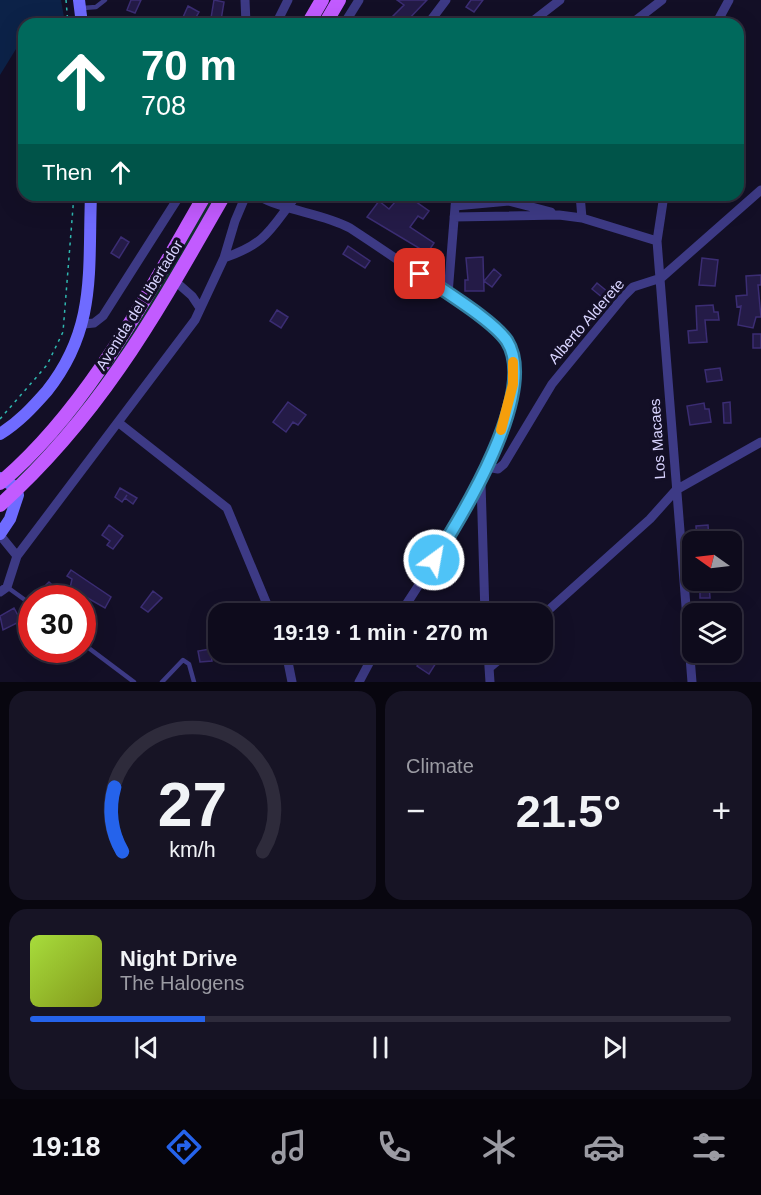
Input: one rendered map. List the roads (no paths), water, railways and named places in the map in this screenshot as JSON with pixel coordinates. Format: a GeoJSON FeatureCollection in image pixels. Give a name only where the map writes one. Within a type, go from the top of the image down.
{"type":"FeatureCollection","features":[{"type":"Feature","properties":{"kind":"main road"},"geometry":{"type":"LineString","coordinates":[[312,18],[322,0]]}},
{"type":"Feature","properties":{"kind":"main road"},"geometry":{"type":"LineString","coordinates":[[328,18],[339,0]]}},
{"type":"Feature","properties":{"kind":"main road","name":"Avenida del Libertador"},"geometry":{"type":"LineString","coordinates":[[2,480],[49,432],[108,357],[137,313],[202,201]]}},
{"type":"Feature","properties":{"kind":"main road","name":"Avenida del Libertador"},"geometry":{"type":"LineString","coordinates":[[0,505],[17,490],[98,399],[144,334],[221,201]]}},
{"type":"Feature","properties":{"kind":"street"},"geometry":{"type":"LineString","coordinates":[[245,0],[246,18]]}},
{"type":"Feature","properties":{"kind":"street"},"geometry":{"type":"LineString","coordinates":[[279,18],[288,0]]}},
{"type":"Feature","properties":{"kind":"street"},"geometry":{"type":"LineString","coordinates":[[348,18],[359,0]]}},
{"type":"Feature","properties":{"kind":"street"},"geometry":{"type":"LineString","coordinates":[[432,18],[446,0]]}},
{"type":"Feature","properties":{"kind":"street"},"geometry":{"type":"LineString","coordinates":[[537,18],[560,0]]}},
{"type":"Feature","properties":{"kind":"street"},"geometry":{"type":"LineString","coordinates":[[639,18],[662,0]]}},
{"type":"Feature","properties":{"kind":"street"},"geometry":{"type":"LineString","coordinates":[[719,18],[729,0]]}},
{"type":"Feature","properties":{"kind":"street","name":"Alberto Alderete"},"geometry":{"type":"LineString","coordinates":[[488,467],[498,469],[504,464],[552,384],[624,296],[633,287],[661,278],[761,190]]}},
{"type":"Feature","properties":{"kind":"street"},"geometry":{"type":"LineString","coordinates":[[0,434],[25,416],[63,370],[84,324],[91,201]]}},
{"type":"Feature","properties":{"kind":"street","name":"Avenida del Libertador"},"geometry":{"type":"LineString","coordinates":[[84,324],[94,323],[103,316],[176,201]]}},
{"type":"Feature","properties":{"kind":"street"},"geometry":{"type":"LineString","coordinates":[[4,589],[18,556],[195,320],[224,258],[244,201]]}},
{"type":"Feature","properties":{"kind":"street"},"geometry":{"type":"LineString","coordinates":[[271,201],[287,208],[337,221],[350,228],[448,294],[498,331],[512,353],[513,384],[500,435],[488,467],[457,525],[407,603]]}},
{"type":"Feature","properties":{"kind":"street"},"geometry":{"type":"LineString","coordinates":[[224,258],[257,244],[270,233],[292,201]]}},
{"type":"Feature","properties":{"kind":"street"},"geometry":{"type":"LineString","coordinates":[[448,294],[455,201]]}},
{"type":"Feature","properties":{"kind":"street"},"geometry":{"type":"LineString","coordinates":[[455,206],[509,201],[582,218],[657,241]]}},
{"type":"Feature","properties":{"kind":"street"},"geometry":{"type":"LineString","coordinates":[[581,201],[582,218]]}},
{"type":"Feature","properties":{"kind":"street","name":"Los Macaes"},"geometry":{"type":"LineString","coordinates":[[663,201],[657,241],[692,682]]}},
{"type":"Feature","properties":{"kind":"street"},"geometry":{"type":"LineString","coordinates":[[454,217],[559,214]]}},
{"type":"Feature","properties":{"kind":"street"},"geometry":{"type":"LineString","coordinates":[[175,281],[200,308]]}},
{"type":"Feature","properties":{"kind":"street"},"geometry":{"type":"LineString","coordinates":[[119,423],[227,508],[266,603]]}},
{"type":"Feature","properties":{"kind":"street"},"geometry":{"type":"LineString","coordinates":[[553,606],[650,519],[676,490],[761,442]]}},
{"type":"Feature","properties":{"kind":"street"},"geometry":{"type":"LineString","coordinates":[[2,480],[17,490],[17,502],[0,534],[18,556]]}},
{"type":"Feature","properties":{"kind":"street"},"geometry":{"type":"LineString","coordinates":[[481,481],[485,603]]}},
{"type":"Feature","properties":{"kind":"street"},"geometry":{"type":"LineString","coordinates":[[288,663],[292,682]]}},
{"type":"Feature","properties":{"kind":"street"},"geometry":{"type":"LineString","coordinates":[[359,682],[369,663]]}},
{"type":"Feature","properties":{"kind":"street"},"geometry":{"type":"LineString","coordinates":[[489,663],[490,682]]}},
{"type":"Feature","properties":{"kind":"street"},"geometry":{"type":"LineString","coordinates":[[489,668],[495,663]]}},
{"type":"Feature","properties":{"kind":"lane"},"geometry":{"type":"LineString","coordinates":[[79,4],[96,7],[105,0]]}},
{"type":"Feature","properties":{"kind":"lane"},"geometry":{"type":"LineString","coordinates":[[4,589],[18,597]]}},
{"type":"Feature","properties":{"kind":"lane"},"geometry":{"type":"LineString","coordinates":[[96,654],[134,682]]}},
{"type":"Feature","properties":{"kind":"lane"},"geometry":{"type":"LineString","coordinates":[[162,682],[183,660],[189,664],[194,682]]}},
{"type":"Feature","properties":{"kind":"water"},"geometry":{"type":"Polygon","coordinates":[[[0,0],[61,0],[64,18],[18,18],[18,46],[0,75],[0,0]]]}}]}
